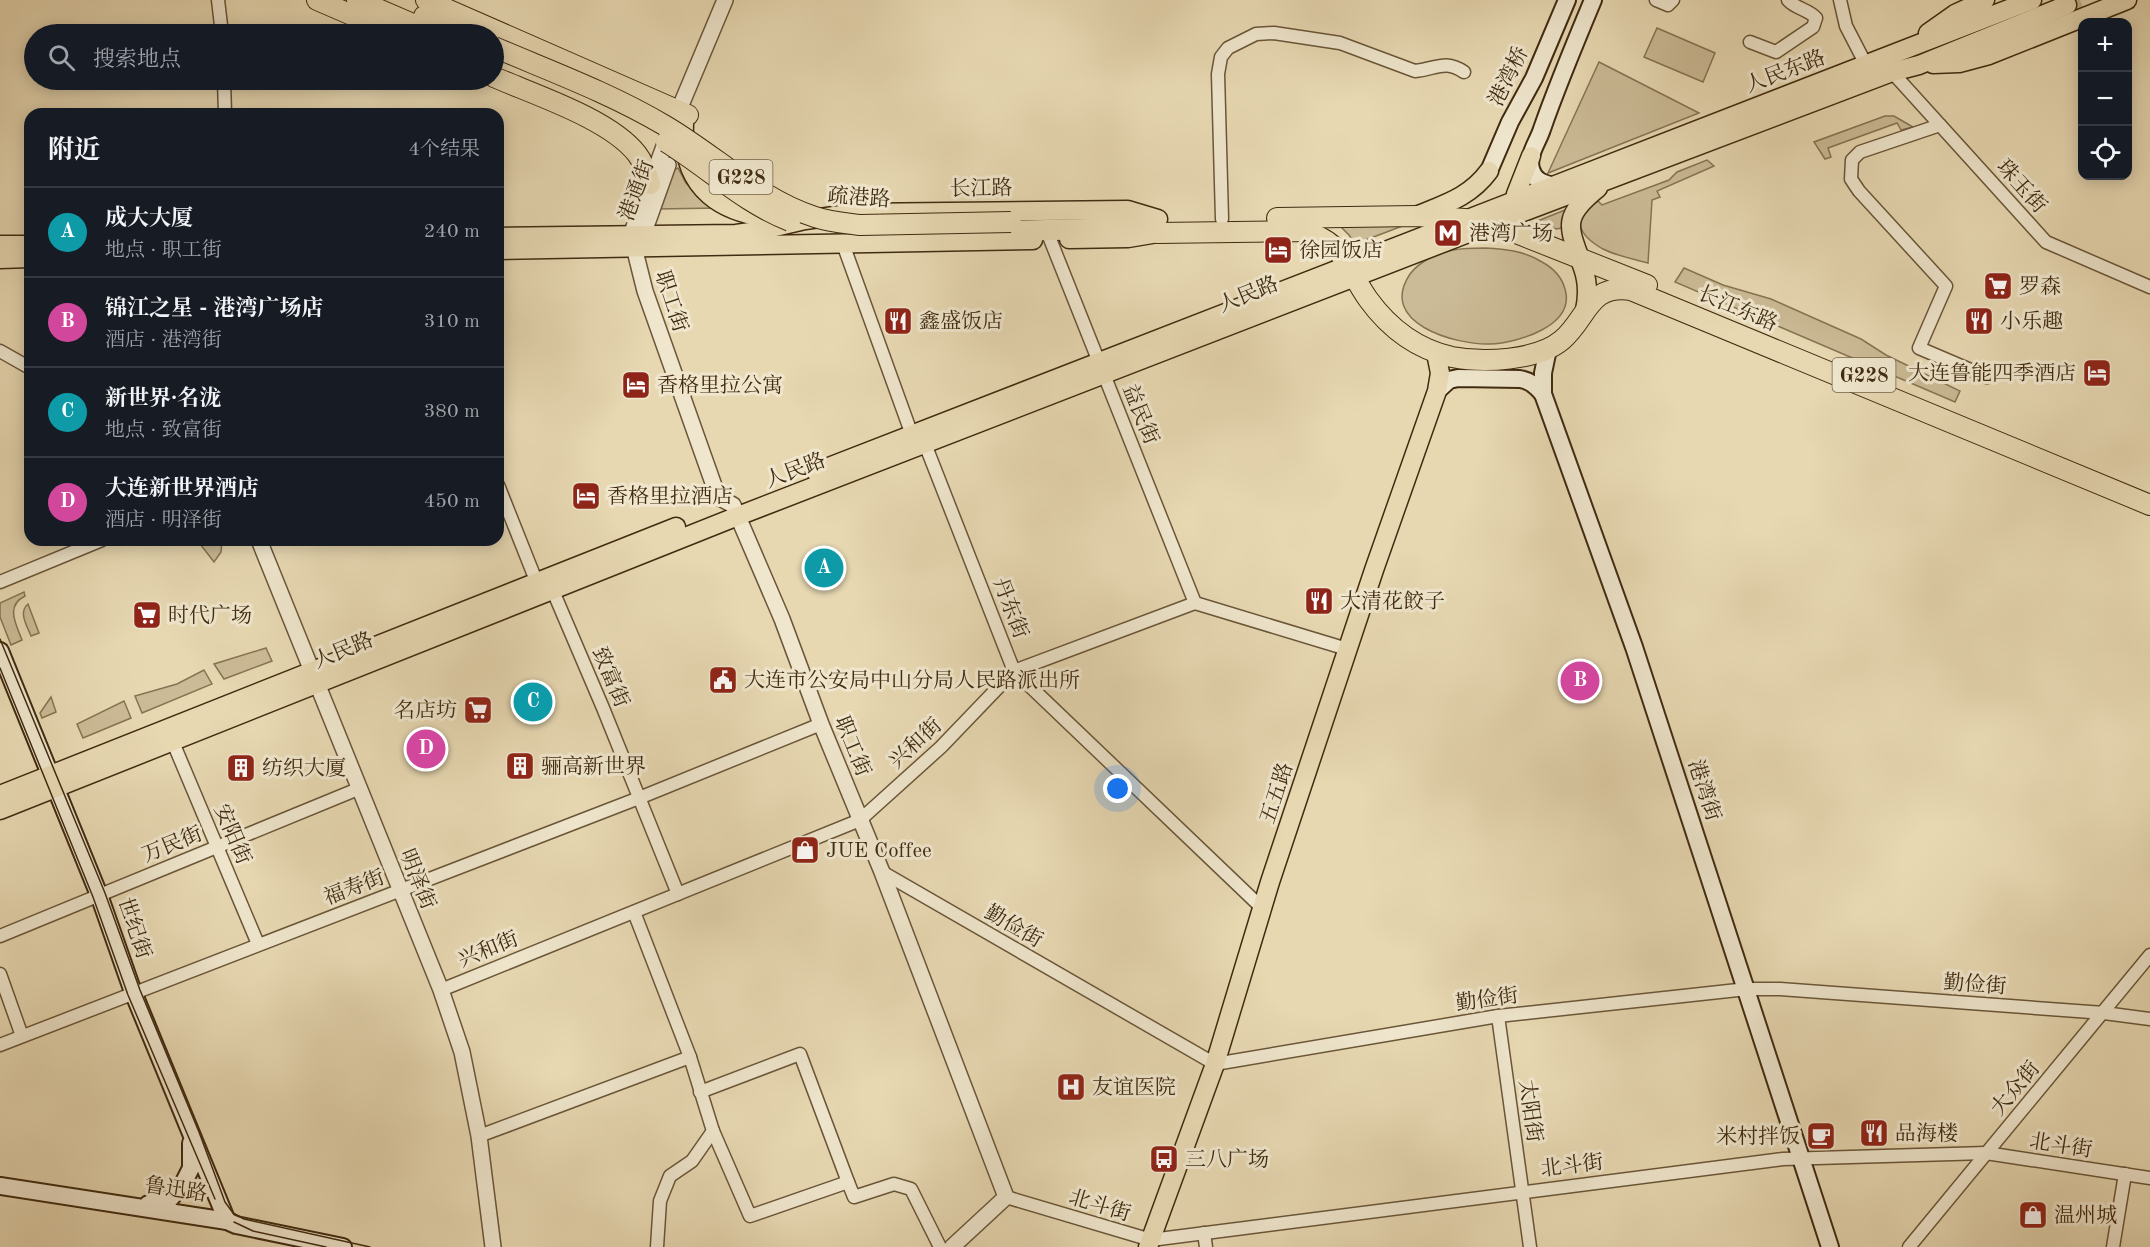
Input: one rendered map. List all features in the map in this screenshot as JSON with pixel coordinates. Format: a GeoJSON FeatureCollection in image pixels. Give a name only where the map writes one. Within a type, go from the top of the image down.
{"type":"FeatureCollection","features":[{"type":"Feature","properties":{"kind":"highway"},"geometry":{"type":"LineString","coordinates":[[317,0],[373,24]]}},
{"type":"Feature","properties":{"kind":"highway"},"geometry":{"type":"LineString","coordinates":[[357,0],[413,24]]}},
{"type":"Feature","properties":{"kind":"highway"},"geometry":{"type":"LineString","coordinates":[[386,0],[442,24]]}},
{"type":"Feature","properties":{"kind":"highway"},"geometry":{"type":"LineString","coordinates":[[426,0],[481,24]]}},
{"type":"Feature","properties":{"kind":"highway"},"geometry":{"type":"LineString","coordinates":[[504,34],[683,116]]}},
{"type":"Feature","properties":{"kind":"highway","name":"疏港路"},"geometry":{"type":"LineString","coordinates":[[504,51],[637,110],[690,141],[774,199],[816,218],[860,225],[1157,226]]}},
{"type":"Feature","properties":{"kind":"highway","name":"疏港路"},"geometry":{"type":"LineString","coordinates":[[504,63],[632,121],[684,153],[743,196],[788,221],[811,228],[860,234],[1011,226]]}},
{"type":"Feature","properties":{"kind":"highway"},"geometry":{"type":"LineString","coordinates":[[504,81],[602,124],[636,153],[645,168],[650,184]]}},
{"type":"Feature","properties":{"kind":"highway","name":"长江路"},"geometry":{"type":"LineString","coordinates":[[1157,226],[1222,219],[1416,216],[1465,219]]}},
{"type":"Feature","properties":{"kind":"highway","name":"长江东路"},"geometry":{"type":"LineString","coordinates":[[1465,219],[1533,239],[1577,256],[2150,494]]}},
{"type":"Feature","properties":{"kind":"highway","name":"长江路"},"geometry":{"type":"LineString","coordinates":[[1157,226],[1300,231],[1315,234],[1328,240],[1351,270]]}},
{"type":"Feature","properties":{"kind":"highway","name":"长江东路"},"geometry":{"type":"LineString","coordinates":[[1351,270],[1367,298],[1395,330],[1416,344],[1436,353],[1455,357],[1497,359],[1527,355],[1548,349],[1563,339],[1592,301],[1610,290],[1620,288],[1631,290],[2150,505]]}},
{"type":"Feature","properties":{"kind":"main road","name":"港湾桥"},"geometry":{"type":"LineString","coordinates":[[1489,171],[1510,122],[1534,78],[1566,0]]}},
{"type":"Feature","properties":{"kind":"main road"},"geometry":{"type":"LineString","coordinates":[[1533,239],[1516,223],[1514,208],[1547,109],[1593,0]]}},
{"type":"Feature","properties":{"kind":"main road"},"geometry":{"type":"LineString","coordinates":[[1915,44],[1955,14],[1985,0]]}},
{"type":"Feature","properties":{"kind":"main road","name":"人民东路"},"geometry":{"type":"LineString","coordinates":[[1555,186],[2032,0]]}},
{"type":"Feature","properties":{"kind":"main road"},"geometry":{"type":"LineString","coordinates":[[1919,65],[1959,63],[1989,55],[2127,0]]}},
{"type":"Feature","properties":{"kind":"main road","name":"人民东路"},"geometry":{"type":"LineString","coordinates":[[1609,179],[1892,72],[1919,65],[2067,5]]}},
{"type":"Feature","properties":{"kind":"main road"},"geometry":{"type":"LineString","coordinates":[[683,116],[686,157],[694,176],[706,192],[721,205],[742,214],[806,220]]}},
{"type":"Feature","properties":{"kind":"main road"},"geometry":{"type":"LineString","coordinates":[[1531,156],[1530,168],[1536,180],[1555,186]]}},
{"type":"Feature","properties":{"kind":"main road"},"geometry":{"type":"LineString","coordinates":[[1416,216],[1466,195],[1480,183],[1489,171]]}},
{"type":"Feature","properties":{"kind":"main road"},"geometry":{"type":"LineString","coordinates":[[1585,310],[1588,295],[1586,282],[1572,240],[1570,225],[1573,213],[1582,201],[1609,179]]}},
{"type":"Feature","properties":{"kind":"main road","name":"人民路"},"geometry":{"type":"LineString","coordinates":[[0,810],[53,782],[736,510],[1327,280],[1465,219],[1514,208],[1609,179]]}},
{"type":"Feature","properties":{"kind":"main road","name":"人民路"},"geometry":{"type":"LineString","coordinates":[[1351,270],[1489,225],[1514,208],[1555,186]]}},
{"type":"Feature","properties":{"kind":"main road","name":"长江路"},"geometry":{"type":"LineString","coordinates":[[504,250],[736,234],[856,213],[1128,210],[1157,226]]}},
{"type":"Feature","properties":{"kind":"main road"},"geometry":{"type":"LineString","coordinates":[[636,239],[843,244],[1050,240],[1128,238],[1157,226]]}},
{"type":"Feature","properties":{"kind":"main road","name":"长江路"},"geometry":{"type":"LineString","coordinates":[[504,237],[636,239]]}},
{"type":"Feature","properties":{"kind":"main road"},"geometry":{"type":"LineString","coordinates":[[0,245],[24,245]]}},
{"type":"Feature","properties":{"kind":"main road"},"geometry":{"type":"LineString","coordinates":[[0,259],[24,258]]}},
{"type":"Feature","properties":{"kind":"main road"},"geometry":{"type":"LineString","coordinates":[[1327,280],[1350,288],[1367,298]]}},
{"type":"Feature","properties":{"kind":"main road","name":"港湾街"},"geometry":{"type":"LineString","coordinates":[[1548,349],[1543,373],[1543,394],[1634,647],[1830,1247]]}},
{"type":"Feature","properties":{"kind":"main road","name":"五五路"},"geometry":{"type":"LineString","coordinates":[[1149,1244],[1215,1064],[1262,908],[1347,649],[1437,391],[1440,373],[1436,353]]}},
{"type":"Feature","properties":{"kind":"main road"},"geometry":{"type":"LineString","coordinates":[[1437,391],[1449,381],[1458,378],[1520,379],[1536,386],[1543,394]]}},
{"type":"Feature","properties":{"kind":"main road","name":"世纪街"},"geometry":{"type":"LineString","coordinates":[[0,651],[99,895],[133,992],[227,1221]]}},
{"type":"Feature","properties":{"kind":"main road","name":"人民路"},"geometry":{"type":"LineString","coordinates":[[0,795],[53,782],[172,740],[315,677]]}},
{"type":"Feature","properties":{"kind":"main road"},"geometry":{"type":"LineString","coordinates":[[139,1206],[169,1200],[183,1184],[191,1168],[191,1136]]}},
{"type":"Feature","properties":{"kind":"main road","name":"鲁迅路"},"geometry":{"type":"LineString","coordinates":[[0,1186],[227,1221],[292,1238],[343,1247]]}},
{"type":"Feature","properties":{"kind":"street"},"geometry":{"type":"LineString","coordinates":[[218,0],[221,24]]}},
{"type":"Feature","properties":{"kind":"street","name":"港通街"},"geometry":{"type":"LineString","coordinates":[[636,239],[725,0]]}},
{"type":"Feature","properties":{"kind":"street","name":"港通街"},"geometry":{"type":"LineString","coordinates":[[636,239],[650,184],[736,0]]}},
{"type":"Feature","properties":{"kind":"street"},"geometry":{"type":"LineString","coordinates":[[1750,42],[1776,52],[1813,27],[1816,18],[1812,13],[1792,5],[1788,0]]}},
{"type":"Feature","properties":{"kind":"street"},"geometry":{"type":"LineString","coordinates":[[1840,0],[1846,27],[1862,57]]}},
{"type":"Feature","properties":{"kind":"street"},"geometry":{"type":"LineString","coordinates":[[1222,219],[1218,74],[1221,57],[1234,44],[1256,33],[1274,33],[1340,43],[1416,71],[1429,70],[1443,64],[1455,66],[1464,72]]}},
{"type":"Feature","properties":{"kind":"street","name":"珠玉街"},"geometry":{"type":"LineString","coordinates":[[1892,72],[2046,242],[2150,287]]}},
{"type":"Feature","properties":{"kind":"street"},"geometry":{"type":"LineString","coordinates":[[224,90],[225,108]]}},
{"type":"Feature","properties":{"kind":"street"},"geometry":{"type":"LineString","coordinates":[[1940,125],[1860,152],[1852,160],[1851,179],[1859,191],[1946,286],[1919,348],[1987,377]]}},
{"type":"Feature","properties":{"kind":"street","name":"职工街"},"geometry":{"type":"LineString","coordinates":[[636,239],[645,291],[718,497],[736,510],[782,619],[821,724],[882,872],[1006,1197]]}},
{"type":"Feature","properties":{"kind":"street","name":"益民街"},"geometry":{"type":"LineString","coordinates":[[1050,240],[1195,603]]}},
{"type":"Feature","properties":{"kind":"street","name":"丹东街"},"geometry":{"type":"LineString","coordinates":[[843,244],[918,439],[1014,671],[1262,908]]}},
{"type":"Feature","properties":{"kind":"street"},"geometry":{"type":"LineString","coordinates":[[0,351],[24,365]]}},
{"type":"Feature","properties":{"kind":"street","name":"致富街"},"geometry":{"type":"LineString","coordinates":[[504,498],[639,798],[678,894]]}},
{"type":"Feature","properties":{"kind":"street"},"geometry":{"type":"LineString","coordinates":[[0,582],[87,546]]}},
{"type":"Feature","properties":{"kind":"street","name":"明泽街"},"geometry":{"type":"LineString","coordinates":[[261,546],[441,990],[462,1052],[479,1136],[493,1247]]}},
{"type":"Feature","properties":{"kind":"street"},"geometry":{"type":"LineString","coordinates":[[1195,603],[1347,649]]}},
{"type":"Feature","properties":{"kind":"street","name":"兴和街"},"geometry":{"type":"LineString","coordinates":[[441,990],[860,820],[941,747],[1014,671],[1195,603]]}},
{"type":"Feature","properties":{"kind":"street","name":"福寿街"},"geometry":{"type":"LineString","coordinates":[[0,1044],[639,798],[821,724]]}},
{"type":"Feature","properties":{"kind":"street","name":"安阳街"},"geometry":{"type":"LineString","coordinates":[[172,740],[258,944]]}},
{"type":"Feature","properties":{"kind":"street","name":"万民街"},"geometry":{"type":"LineString","coordinates":[[0,936],[358,789]]}},
{"type":"Feature","properties":{"kind":"street","name":"勤俭街"},"geometry":{"type":"LineString","coordinates":[[882,872],[1215,1064],[1498,1016],[1747,989],[1780,989],[2104,1013],[2150,1019]]}},
{"type":"Feature","properties":{"kind":"street"},"geometry":{"type":"LineString","coordinates":[[634,912],[690,1057],[713,1131],[750,1216],[848,1182]]}},
{"type":"Feature","properties":{"kind":"street","name":"大众街"},"geometry":{"type":"LineString","coordinates":[[1909,1247],[2150,955]]}},
{"type":"Feature","properties":{"kind":"street"},"geometry":{"type":"LineString","coordinates":[[0,974],[22,1036]]}},
{"type":"Feature","properties":{"kind":"street","name":"太阳街"},"geometry":{"type":"LineString","coordinates":[[1498,1016],[1530,1247]]}},
{"type":"Feature","properties":{"kind":"street"},"geometry":{"type":"LineString","coordinates":[[700,1092],[800,1054],[854,1197],[894,1184],[911,1189],[940,1247]]}},
{"type":"Feature","properties":{"kind":"street"},"geometry":{"type":"LineString","coordinates":[[479,1136],[690,1057]]}},
{"type":"Feature","properties":{"kind":"street"},"geometry":{"type":"LineString","coordinates":[[657,1247],[660,1201],[670,1176],[692,1161],[713,1131]]}},
{"type":"Feature","properties":{"kind":"street","name":"北斗街"},"geometry":{"type":"LineString","coordinates":[[1006,1197],[1149,1244],[1204,1233],[1783,1159],[1986,1153],[2150,1178]]}},
{"type":"Feature","properties":{"kind":"street"},"geometry":{"type":"LineString","coordinates":[[2113,1247],[2124,1174]]}},
{"type":"Feature","properties":{"kind":"street"},"geometry":{"type":"LineString","coordinates":[[952,1247],[1006,1197]]}},
{"type":"Feature","properties":{"kind":"street"},"geometry":{"type":"LineString","coordinates":[[1204,1233],[1206,1247]]}},
{"type":"Feature","properties":{"kind":"shaded area"},"geometry":{"type":"Polygon","coordinates":[[[1657,28],[1715,53],[1703,82],[1644,57],[1657,28]]]}},
{"type":"Feature","properties":{"kind":"shaded area"},"geometry":{"type":"Polygon","coordinates":[[[1599,62],[1699,113],[1548,173],[1599,62]]]}},
{"type":"Feature","properties":{"kind":"shaded area"},"geometry":{"type":"Polygon","coordinates":[[[1885,116],[1894,116],[1913,127],[1901,130],[1897,123],[1828,148],[1831,157],[1825,159],[1814,142],[1885,116]]]}},
{"type":"Feature","properties":{"kind":"shaded area"},"geometry":{"type":"Polygon","coordinates":[[[1707,160],[1714,166],[1657,191],[1660,197],[1652,200],[1648,263],[1603,249],[1591,241],[1582,230],[1580,224],[1583,214],[1598,201],[1602,205],[1669,180],[1677,172],[1707,160]]]}},
{"type":"Feature","properties":{"kind":"shaded area"},"geometry":{"type":"Polygon","coordinates":[[[678,168],[686,183],[696,193],[719,208],[656,209],[672,171],[678,168]]]}},
{"type":"Feature","properties":{"kind":"shaded area"},"geometry":{"type":"Polygon","coordinates":[[[1565,210],[1562,228],[1556,229],[1535,222],[1565,210]]]}},
{"type":"Feature","properties":{"kind":"shaded area"},"geometry":{"type":"Polygon","coordinates":[[[1338,224],[1405,225],[1355,244],[1338,224]]]}},
{"type":"Feature","properties":{"kind":"shaded area","name":"港湾广场"},"geometry":{"type":"Polygon","coordinates":[[[1485,248],[1522,253],[1546,264],[1562,281],[1565,289],[1566,302],[1562,313],[1542,330],[1515,340],[1490,344],[1458,340],[1441,335],[1424,328],[1412,318],[1404,306],[1403,291],[1414,269],[1429,258],[1447,251],[1485,248]]]}},
{"type":"Feature","properties":{"kind":"shaded area"},"geometry":{"type":"Polygon","coordinates":[[[1684,268],[1723,285],[1771,299],[1861,339],[1886,355],[1960,391],[1955,402],[1675,282],[1684,268]]]}},
{"type":"Feature","properties":{"kind":"shaded area"},"geometry":{"type":"Polygon","coordinates":[[[202,546],[222,546],[221,552],[214,562],[202,546]]]}},
{"type":"Feature","properties":{"kind":"shaded area"},"geometry":{"type":"Polygon","coordinates":[[[24,592],[25,596],[15,605],[14,610],[15,622],[22,640],[11,645],[0,617],[0,603],[24,592]]]}},
{"type":"Feature","properties":{"kind":"shaded area"},"geometry":{"type":"Polygon","coordinates":[[[28,604],[39,633],[31,636],[24,615],[28,604]]]}},
{"type":"Feature","properties":{"kind":"shaded area"},"geometry":{"type":"Polygon","coordinates":[[[266,648],[272,661],[224,679],[214,664],[266,648]]]}},
{"type":"Feature","properties":{"kind":"shaded area"},"geometry":{"type":"Polygon","coordinates":[[[204,670],[212,684],[142,713],[135,696],[177,684],[204,670]]]}},
{"type":"Feature","properties":{"kind":"shaded area"},"geometry":{"type":"Polygon","coordinates":[[[51,697],[56,712],[42,718],[40,713],[51,697]]]}},
{"type":"Feature","properties":{"kind":"shaded area"},"geometry":{"type":"Polygon","coordinates":[[[124,701],[131,718],[83,738],[77,724],[124,701]]]}},
{"type":"Feature","properties":{"kind":"tunnel"},"geometry":{"type":"LineString","coordinates":[[2067,5],[2080,0]]}},
{"type":"Feature","properties":{"kind":"tram line"},"geometry":{"type":"LineString","coordinates":[[0,639],[105,893],[140,990],[199,1132],[225,1202],[233,1213],[244,1219],[370,1247]]}},
{"type":"Feature","properties":{"kind":"tram line"},"geometry":{"type":"LineString","coordinates":[[0,668],[93,897],[128,995],[215,1199]]}},
{"type":"Feature","properties":{"kind":"tram line"},"geometry":{"type":"LineString","coordinates":[[234,1222],[253,1231],[326,1247]]}},
{"type":"Feature","properties":{"kind":"place","name":"港湾广场"},"geometry":{"type":"Point","coordinates":[1448,233]}},
{"type":"Feature","properties":{"kind":"place","name":"徐园饭店"},"geometry":{"type":"Point","coordinates":[1278,250]}},
{"type":"Feature","properties":{"kind":"place","name":"罗森"},"geometry":{"type":"Point","coordinates":[1998,286]}},
{"type":"Feature","properties":{"kind":"place","name":"鑫盛饭店"},"geometry":{"type":"Point","coordinates":[898,321]}},
{"type":"Feature","properties":{"kind":"place","name":"小乐趣"},"geometry":{"type":"Point","coordinates":[1979,321]}},
{"type":"Feature","properties":{"kind":"place","name":"大连鲁能四季酒店"},"geometry":{"type":"Point","coordinates":[2097,373]}},
{"type":"Feature","properties":{"kind":"place","name":"香格里拉公寓"},"geometry":{"type":"Point","coordinates":[636,385]}},
{"type":"Feature","properties":{"kind":"place","name":"香格里拉酒店"},"geometry":{"type":"Point","coordinates":[586,496]}},
{"type":"Feature","properties":{"kind":"place","name":"成大大厦"},"geometry":{"type":"Point","coordinates":[824,568]}},
{"type":"Feature","properties":{"kind":"place","name":"大清花餃子"},"geometry":{"type":"Point","coordinates":[1319,601]}},
{"type":"Feature","properties":{"kind":"place","name":"时代广场"},"geometry":{"type":"Point","coordinates":[147,615]}},
{"type":"Feature","properties":{"kind":"place","name":"大连市公安局中山分局人民路派出所"},"geometry":{"type":"Point","coordinates":[723,680]}},
{"type":"Feature","properties":{"kind":"place","name":"锦江之星 - 港湾广场店"},"geometry":{"type":"Point","coordinates":[1580,681]}},
{"type":"Feature","properties":{"kind":"place","name":"新世界·名泷"},"geometry":{"type":"Point","coordinates":[533,702]}},
{"type":"Feature","properties":{"kind":"place","name":"名店坊"},"geometry":{"type":"Point","coordinates":[478,710]}},
{"type":"Feature","properties":{"kind":"place","name":"大连新世界酒店"},"geometry":{"type":"Point","coordinates":[426,749]}},
{"type":"Feature","properties":{"kind":"place","name":"骊高新世界"},"geometry":{"type":"Point","coordinates":[520,766]}},
{"type":"Feature","properties":{"kind":"place","name":"纺织大厦"},"geometry":{"type":"Point","coordinates":[241,768]}},
{"type":"Feature","properties":{"kind":"place","name":"JUE Coffee"},"geometry":{"type":"Point","coordinates":[805,850]}},
{"type":"Feature","properties":{"kind":"place","name":"友谊医院"},"geometry":{"type":"Point","coordinates":[1071,1087]}},
{"type":"Feature","properties":{"kind":"place","name":"品海楼"},"geometry":{"type":"Point","coordinates":[1874,1133]}},
{"type":"Feature","properties":{"kind":"place","name":"米村拌饭"},"geometry":{"type":"Point","coordinates":[1821,1136]}},
{"type":"Feature","properties":{"kind":"place","name":"三八广场"},"geometry":{"type":"Point","coordinates":[1164,1159]}},
{"type":"Feature","properties":{"kind":"place","name":"温州城"},"geometry":{"type":"Point","coordinates":[2033,1215]}}]}
